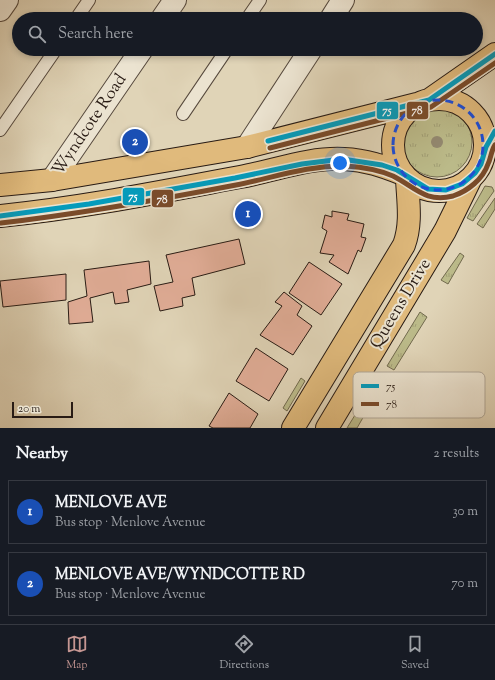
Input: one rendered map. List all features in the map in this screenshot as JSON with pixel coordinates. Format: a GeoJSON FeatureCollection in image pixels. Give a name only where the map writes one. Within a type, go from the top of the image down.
{"type":"FeatureCollection","features":[{"type":"Feature","properties":{"kind":"highway"},"geometry":{"type":"LineString","coordinates":[[405,176],[396,163],[393,150],[393,137],[398,123],[406,112],[495,54]]}},
{"type":"Feature","properties":{"kind":"highway"},"geometry":{"type":"LineString","coordinates":[[0,185],[52,180],[247,147],[423,102],[443,99],[457,103],[469,111],[478,122],[484,135],[484,150],[480,165],[471,178],[460,186],[446,190],[432,191],[419,186],[405,176],[375,163],[343,159],[309,162],[122,199],[0,216]]}},
{"type":"Feature","properties":{"kind":"highway"},"geometry":{"type":"LineString","coordinates":[[484,150],[495,131]]}},
{"type":"Feature","properties":{"kind":"highway","name":"Queens Drive"},"geometry":{"type":"LineString","coordinates":[[293,428],[404,245],[410,219],[405,176]]}},
{"type":"Feature","properties":{"kind":"highway","name":"Queens Drive"},"geometry":{"type":"LineString","coordinates":[[361,372],[445,231],[471,178]]}},
{"type":"Feature","properties":{"kind":"highway","name":"Queens Drive"},"geometry":{"type":"LineString","coordinates":[[327,428],[353,385]]}},
{"type":"Feature","properties":{"kind":"street"},"geometry":{"type":"LineString","coordinates":[[0,10],[7,0]]}},
{"type":"Feature","properties":{"kind":"street"},"geometry":{"type":"LineString","coordinates":[[167,12],[175,0]]}},
{"type":"Feature","properties":{"kind":"street"},"geometry":{"type":"LineString","coordinates":[[335,12],[343,0]]}},
{"type":"Feature","properties":{"kind":"street","name":"Wyndcote Road"},"geometry":{"type":"LineString","coordinates":[[52,180],[137,56]]}},
{"type":"Feature","properties":{"kind":"street"},"geometry":{"type":"LineString","coordinates":[[247,147],[306,56]]}},
{"type":"Feature","properties":{"kind":"lane"},"geometry":{"type":"LineString","coordinates":[[81,12],[89,0]]}},
{"type":"Feature","properties":{"kind":"lane"},"geometry":{"type":"LineString","coordinates":[[252,12],[260,0]]}},
{"type":"Feature","properties":{"kind":"lane"},"geometry":{"type":"LineString","coordinates":[[0,130],[51,56]]}},
{"type":"Feature","properties":{"kind":"lane"},"geometry":{"type":"LineString","coordinates":[[183,114],[222,56]]}},
{"type":"Feature","properties":{"kind":"highlighted area"},"geometry":{"type":"Polygon","coordinates":[[[429,100],[457,103],[478,122],[484,135],[480,165],[471,178],[459,186],[432,191],[407,179],[396,163],[393,137],[398,123],[406,112],[429,100]]]}},
{"type":"Feature","properties":{"kind":"green space"},"geometry":{"type":"Polygon","coordinates":[[[430,107],[444,107],[457,113],[466,122],[470,128],[472,142],[470,156],[462,167],[451,175],[444,177],[430,177],[423,175],[412,167],[404,156],[402,149],[402,135],[404,128],[412,117],[423,109],[430,107]]]}},
{"type":"Feature","properties":{"kind":"green space"},"geometry":{"type":"Polygon","coordinates":[[[485,186],[492,187],[494,191],[473,221],[467,218],[485,186]]]}},
{"type":"Feature","properties":{"kind":"green space"},"geometry":{"type":"Polygon","coordinates":[[[495,198],[495,209],[483,228],[477,224],[495,198]]]}},
{"type":"Feature","properties":{"kind":"green space"},"geometry":{"type":"Polygon","coordinates":[[[460,253],[464,256],[448,284],[441,280],[460,253]]]}},
{"type":"Feature","properties":{"kind":"green space"},"geometry":{"type":"Polygon","coordinates":[[[420,312],[427,317],[394,370],[387,366],[420,312]]]}},
{"type":"Feature","properties":{"kind":"green space"},"geometry":{"type":"Polygon","coordinates":[[[301,378],[305,381],[287,411],[283,408],[301,378]]]}},
{"type":"Feature","properties":{"kind":"green space"},"geometry":{"type":"Polygon","coordinates":[[[353,418],[363,418],[357,428],[347,428],[353,418]]]}},
{"type":"Feature","properties":{"kind":"building"},"geometry":{"type":"Polygon","coordinates":[[[332,211],[349,214],[347,220],[364,224],[361,237],[366,238],[361,252],[358,250],[348,274],[329,262],[334,255],[320,253],[327,231],[322,228],[325,215],[332,217],[332,211]]]}},
{"type":"Feature","properties":{"kind":"building"},"geometry":{"type":"Polygon","coordinates":[[[239,239],[245,264],[192,278],[195,295],[182,298],[183,306],[160,311],[154,286],[173,282],[166,255],[239,239]]]}},
{"type":"Feature","properties":{"kind":"building"},"geometry":{"type":"Polygon","coordinates":[[[149,261],[151,284],[127,290],[129,302],[115,304],[113,292],[90,298],[93,322],[69,324],[68,302],[87,296],[84,270],[149,261]]]}},
{"type":"Feature","properties":{"kind":"building"},"geometry":{"type":"Polygon","coordinates":[[[309,262],[342,284],[321,315],[289,293],[309,262]]]}},
{"type":"Feature","properties":{"kind":"building"},"geometry":{"type":"Polygon","coordinates":[[[66,274],[66,300],[3,307],[0,281],[66,274]]]}},
{"type":"Feature","properties":{"kind":"building"},"geometry":{"type":"Polygon","coordinates":[[[284,292],[302,306],[297,315],[312,326],[293,355],[260,335],[282,306],[275,302],[284,292]]]}},
{"type":"Feature","properties":{"kind":"building"},"geometry":{"type":"Polygon","coordinates":[[[256,348],[288,369],[269,401],[236,381],[256,348]]]}},
{"type":"Feature","properties":{"kind":"building"},"geometry":{"type":"Polygon","coordinates":[[[229,393],[258,414],[250,428],[213,428],[209,426],[229,393]]]}},
{"type":"Feature","properties":{"kind":"transit line","name":"75"},"geometry":{"type":"LineString","coordinates":[[268,141],[429,100],[495,54]]}},
{"type":"Feature","properties":{"kind":"transit line","name":"78"},"geometry":{"type":"LineString","coordinates":[[270,148],[431,107],[495,63]]}},
{"type":"Feature","properties":{"kind":"transit line","name":"75"},"geometry":{"type":"LineString","coordinates":[[0,216],[89,204],[235,178],[302,164],[342,159],[382,165],[397,170],[428,189],[446,190],[462,184],[475,173],[481,164],[486,147],[495,131]]}},
{"type":"Feature","properties":{"kind":"transit line","name":"78"},"geometry":{"type":"LineString","coordinates":[[1,223],[90,211],[236,185],[291,172],[332,166],[358,167],[382,172],[401,180],[428,196],[443,198],[459,194],[469,188],[483,175],[495,145]]}},
{"type":"Feature","properties":{"kind":"place","name":"MENLOVE AVE/WYNDCOTTE RD"},"geometry":{"type":"Point","coordinates":[135,142]}},
{"type":"Feature","properties":{"kind":"place","name":"MENLOVE AVE"},"geometry":{"type":"Point","coordinates":[248,214]}}]}
